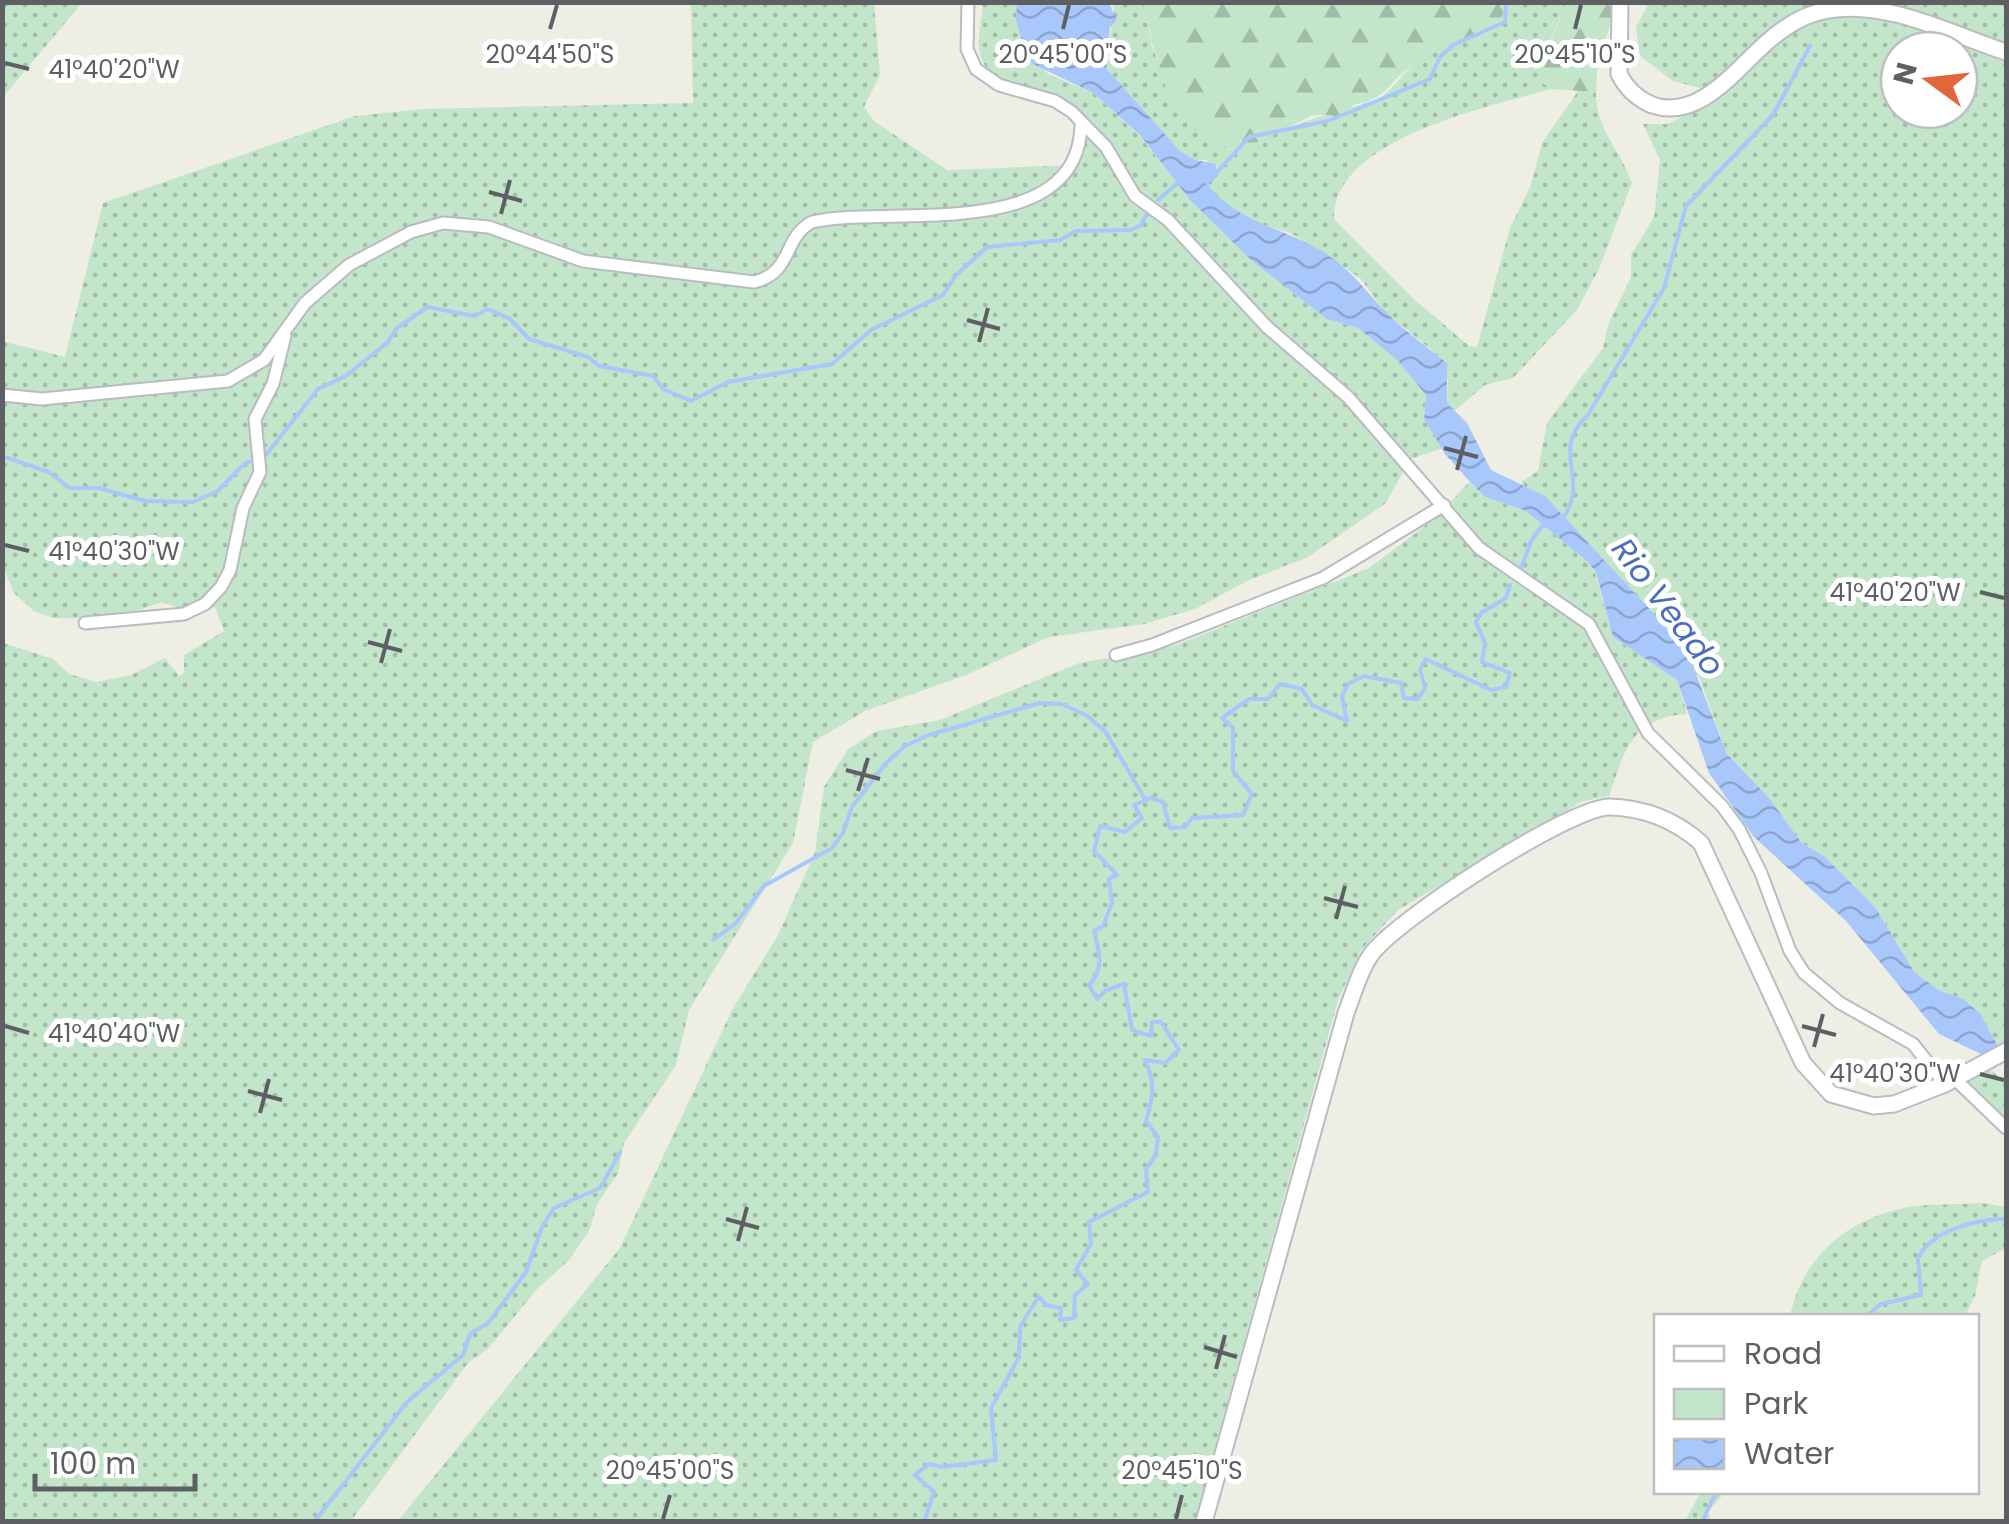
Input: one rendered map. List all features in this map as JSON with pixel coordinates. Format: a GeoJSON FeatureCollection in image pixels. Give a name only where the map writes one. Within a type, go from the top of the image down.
{"type":"FeatureCollection","features":[{"type":"Feature","properties":{"kind":"main road"},"geometry":{"type":"LineString","coordinates":[[1620,2],[1619,74],[1642,100],[1664,108],[1688,106],[1718,88],[1774,36],[1825,10],[1855,8],[1905,16],[2006,52]]}},
{"type":"Feature","properties":{"kind":"main road"},"geometry":{"type":"LineString","coordinates":[[1204,1522],[1346,1013],[1369,957],[1412,914],[1557,826],[1585,811],[1608,806],[1658,815],[1681,825],[1701,843],[1803,1063],[1831,1094],[1874,1106],[1914,1098],[2006,1052]]}},
{"type":"Feature","properties":{"kind":"street"},"geometry":{"type":"LineString","coordinates":[[968,2],[968,49],[976,69],[998,85],[1054,101],[1081,124],[1106,147],[1135,196],[1168,220],[1267,327],[1348,396],[1490,558],[1589,624],[1648,733],[1722,806],[1738,829],[1761,873],[1790,951],[1804,974],[1840,1004],[1913,1044],[1950,1082],[2006,1128]]}},
{"type":"Feature","properties":{"kind":"street"},"geometry":{"type":"LineString","coordinates":[[2,395],[42,399],[228,381],[264,360],[305,302],[349,265],[411,232],[443,223],[489,227],[583,261],[754,282],[777,272],[798,234],[812,222],[950,216],[1035,193],[1068,170],[1081,124]]}},
{"type":"Feature","properties":{"kind":"street"},"geometry":{"type":"LineString","coordinates":[[85,624],[184,614],[205,604],[221,587],[230,570],[242,508],[260,472],[256,419],[273,384],[287,327]]}},
{"type":"Feature","properties":{"kind":"street"},"geometry":{"type":"LineString","coordinates":[[1116,655],[1152,646],[1310,584],[1444,505]]}},
{"type":"Feature","properties":{"kind":"green space"},"geometry":{"type":"Polygon","coordinates":[[[1144,2],[1508,3],[1501,18],[1452,46],[1425,50],[1420,63],[1401,74],[1377,97],[1353,105],[1346,115],[1313,115],[1237,152],[1202,135],[1177,108],[1161,75],[1144,2]]]}},
{"type":"Feature","properties":{"kind":"green space"},"geometry":{"type":"Polygon","coordinates":[[[2,3],[82,3],[3,97],[2,3]]]}},
{"type":"Feature","properties":{"kind":"green space"},"geometry":{"type":"Polygon","coordinates":[[[691,3],[874,3],[880,75],[864,107],[874,121],[947,170],[1078,165],[1082,139],[1077,122],[1065,110],[997,79],[981,57],[982,3],[1017,3],[1021,46],[1048,74],[1093,93],[1140,136],[1190,200],[1252,261],[1327,319],[1358,328],[1396,359],[1426,395],[1424,419],[1443,448],[1410,459],[1386,503],[1308,557],[1247,581],[1195,609],[1144,624],[1049,637],[966,675],[865,711],[813,742],[793,843],[689,1010],[676,1065],[624,1143],[618,1173],[597,1204],[590,1229],[570,1259],[537,1289],[488,1349],[468,1363],[351,1521],[3,1521],[3,643],[53,659],[69,674],[96,682],[131,675],[165,658],[179,676],[184,673],[184,655],[224,631],[215,607],[187,611],[162,602],[112,619],[53,618],[34,611],[14,593],[2,565],[2,341],[65,357],[103,203],[355,116],[423,109],[693,103],[691,3]]]}},
{"type":"Feature","properties":{"kind":"green space"},"geometry":{"type":"Polygon","coordinates":[[[1109,3],[1144,3],[1152,48],[1193,124],[1202,135],[1237,152],[1287,128],[1380,98],[1420,62],[1424,50],[1452,46],[1500,18],[1508,3],[1566,3],[1549,44],[1541,81],[1550,89],[1454,117],[1385,147],[1358,167],[1340,191],[1334,219],[1415,300],[1469,346],[1477,347],[1510,228],[1531,185],[1542,143],[1578,91],[1596,92],[1604,128],[1632,183],[1599,269],[1577,310],[1513,378],[1485,385],[1453,412],[1447,403],[1448,381],[1435,353],[1385,312],[1361,279],[1290,233],[1254,222],[1220,200],[1208,186],[1207,160],[1196,160],[1180,151],[1106,68],[1114,5],[1109,3]]]}},
{"type":"Feature","properties":{"kind":"green space"},"geometry":{"type":"Polygon","coordinates":[[[1566,3],[1616,3],[1597,71],[1596,92],[1550,89],[1541,81],[1542,65],[1566,3]]]}},
{"type":"Feature","properties":{"kind":"green space"},"geometry":{"type":"Polygon","coordinates":[[[1649,3],[2006,3],[2006,1042],[1998,1046],[1981,1015],[1964,999],[1940,991],[1915,973],[1875,907],[1824,856],[1802,843],[1769,798],[1727,754],[1699,677],[1521,482],[1538,471],[1547,423],[1603,348],[1608,325],[1631,277],[1631,255],[1654,217],[1660,160],[1643,124],[1668,124],[1708,103],[1700,88],[1673,81],[1640,56],[1636,27],[1649,3]]]}},
{"type":"Feature","properties":{"kind":"green space"},"geometry":{"type":"Polygon","coordinates":[[[1469,482],[1485,497],[1526,511],[1588,562],[1595,573],[1613,637],[1677,680],[1687,714],[1653,722],[1633,739],[1609,796],[1583,801],[1398,910],[1361,950],[1338,1000],[1195,1521],[397,1522],[620,1248],[732,1010],[778,935],[815,852],[824,787],[848,749],[877,731],[940,720],[1079,663],[1174,646],[1369,568],[1438,516],[1469,482]]]}},
{"type":"Feature","properties":{"kind":"green space"},"geometry":{"type":"Polygon","coordinates":[[[1990,1069],[2006,1083],[2006,1116],[1955,1086],[1990,1069]]]}},
{"type":"Feature","properties":{"kind":"green space"},"geometry":{"type":"Polygon","coordinates":[[[1982,1203],[2006,1207],[2006,1248],[1982,1261],[1975,1296],[1966,1314],[1791,1314],[1805,1277],[1829,1246],[1862,1223],[1913,1206],[1982,1203]]]}},
{"type":"Feature","properties":{"kind":"green space"},"geometry":{"type":"Polygon","coordinates":[[[1700,1494],[1723,1494],[1708,1512],[1711,1521],[1685,1521],[1700,1494]]]}},
{"type":"Feature","properties":{"kind":"water"},"geometry":{"type":"Polygon","coordinates":[[[1017,3],[1109,3],[1117,20],[1110,27],[1106,68],[1180,151],[1196,160],[1216,164],[1216,177],[1209,186],[1221,199],[1250,218],[1328,255],[1395,321],[1447,363],[1447,403],[1467,423],[1491,470],[1545,496],[1655,615],[1689,656],[1727,754],[1769,798],[1802,843],[1824,856],[1875,907],[1915,973],[1940,991],[1964,999],[1981,1015],[1998,1046],[1981,1054],[1939,1034],[1846,921],[1754,837],[1709,773],[1677,680],[1613,637],[1596,573],[1588,562],[1526,511],[1485,497],[1445,454],[1424,419],[1426,395],[1396,359],[1358,328],[1327,319],[1252,261],[1190,200],[1140,135],[1093,93],[1027,61],[1016,19],[1017,3]]]}},
{"type":"Feature","properties":{"kind":"waterway"},"geometry":{"type":"LineString","coordinates":[[1207,183],[1249,137],[1328,121],[1430,79],[1440,57],[1453,45],[1505,22],[1506,2]]}},
{"type":"Feature","properties":{"kind":"waterway"},"geometry":{"type":"LineString","coordinates":[[1562,519],[1573,491],[1571,441],[1664,288],[1686,206],[1773,115],[1810,46]]}},
{"type":"Feature","properties":{"kind":"waterway"},"geometry":{"type":"LineString","coordinates":[[1158,200],[1181,180]]}},
{"type":"Feature","properties":{"kind":"waterway"},"geometry":{"type":"LineString","coordinates":[[2,456],[49,472],[70,488],[99,488],[145,501],[193,502],[218,491],[244,464],[266,455],[318,389],[346,376],[388,342],[397,328],[428,307],[474,316],[488,309],[510,319],[529,339],[588,357],[599,366],[653,376],[663,389],[691,401],[728,382],[832,364],[871,330],[943,295],[956,275],[987,247],[1060,240],[1076,231],[1131,230],[1140,226],[1149,211]]}},
{"type":"Feature","properties":{"kind":"waterway"},"geometry":{"type":"LineString","coordinates":[[1521,569],[1531,541],[1543,525]]}},
{"type":"Feature","properties":{"kind":"waterway"},"geometry":{"type":"LineString","coordinates":[[924,1522],[934,1492],[915,1475],[929,1464],[942,1467],[996,1460],[991,1408],[1019,1357],[1020,1327],[1039,1296],[1046,1305],[1061,1308],[1060,1320],[1074,1318],[1075,1295],[1088,1284],[1076,1270],[1091,1244],[1089,1222],[1148,1192],[1146,1169],[1156,1155],[1158,1137],[1146,1121],[1152,1090],[1145,1060],[1165,1063],[1179,1050],[1161,1022],[1152,1022],[1151,1036],[1132,1030],[1124,984],[1105,991],[1097,999],[1089,985],[1099,966],[1094,931],[1103,926],[1112,903],[1109,879],[1117,875],[1094,851],[1100,826],[1125,832],[1142,818],[1134,805],[1151,798],[1163,802],[1170,828],[1185,827],[1192,818],[1243,815],[1252,794],[1233,771],[1233,728],[1222,718],[1249,699],[1268,699],[1280,684],[1302,689],[1312,705],[1347,721],[1342,696],[1348,684],[1364,676],[1401,683],[1404,698],[1418,699],[1425,688],[1420,669],[1426,659],[1491,690],[1506,687],[1510,673],[1482,662],[1485,643],[1476,622],[1481,613],[1506,598],[1510,585]]}},
{"type":"Feature","properties":{"kind":"waterway"},"geometry":{"type":"LineString","coordinates":[[713,940],[736,923],[764,886],[832,848],[843,833],[852,807],[885,764],[905,746],[929,735],[1040,703],[1061,704],[1086,715],[1105,731],[1145,799]]}},
{"type":"Feature","properties":{"kind":"waterway"},"geometry":{"type":"LineString","coordinates":[[314,1522],[407,1402],[463,1355],[470,1334],[489,1322],[526,1272],[542,1227],[554,1208],[600,1188],[620,1152]]}},
{"type":"Feature","properties":{"kind":"waterway"},"geometry":{"type":"LineString","coordinates":[[1869,1314],[1881,1304],[1921,1295],[1918,1259],[1933,1241],[1969,1224],[2006,1219]]}},
{"type":"Feature","properties":{"kind":"waterway"},"geometry":{"type":"LineString","coordinates":[[1702,1522],[1715,1494]]}},
{"type":"Feature","properties":{"kind":"water label","name":"Rio Veado"},"geometry":{"type":"Point","coordinates":[1668,607]}}]}
